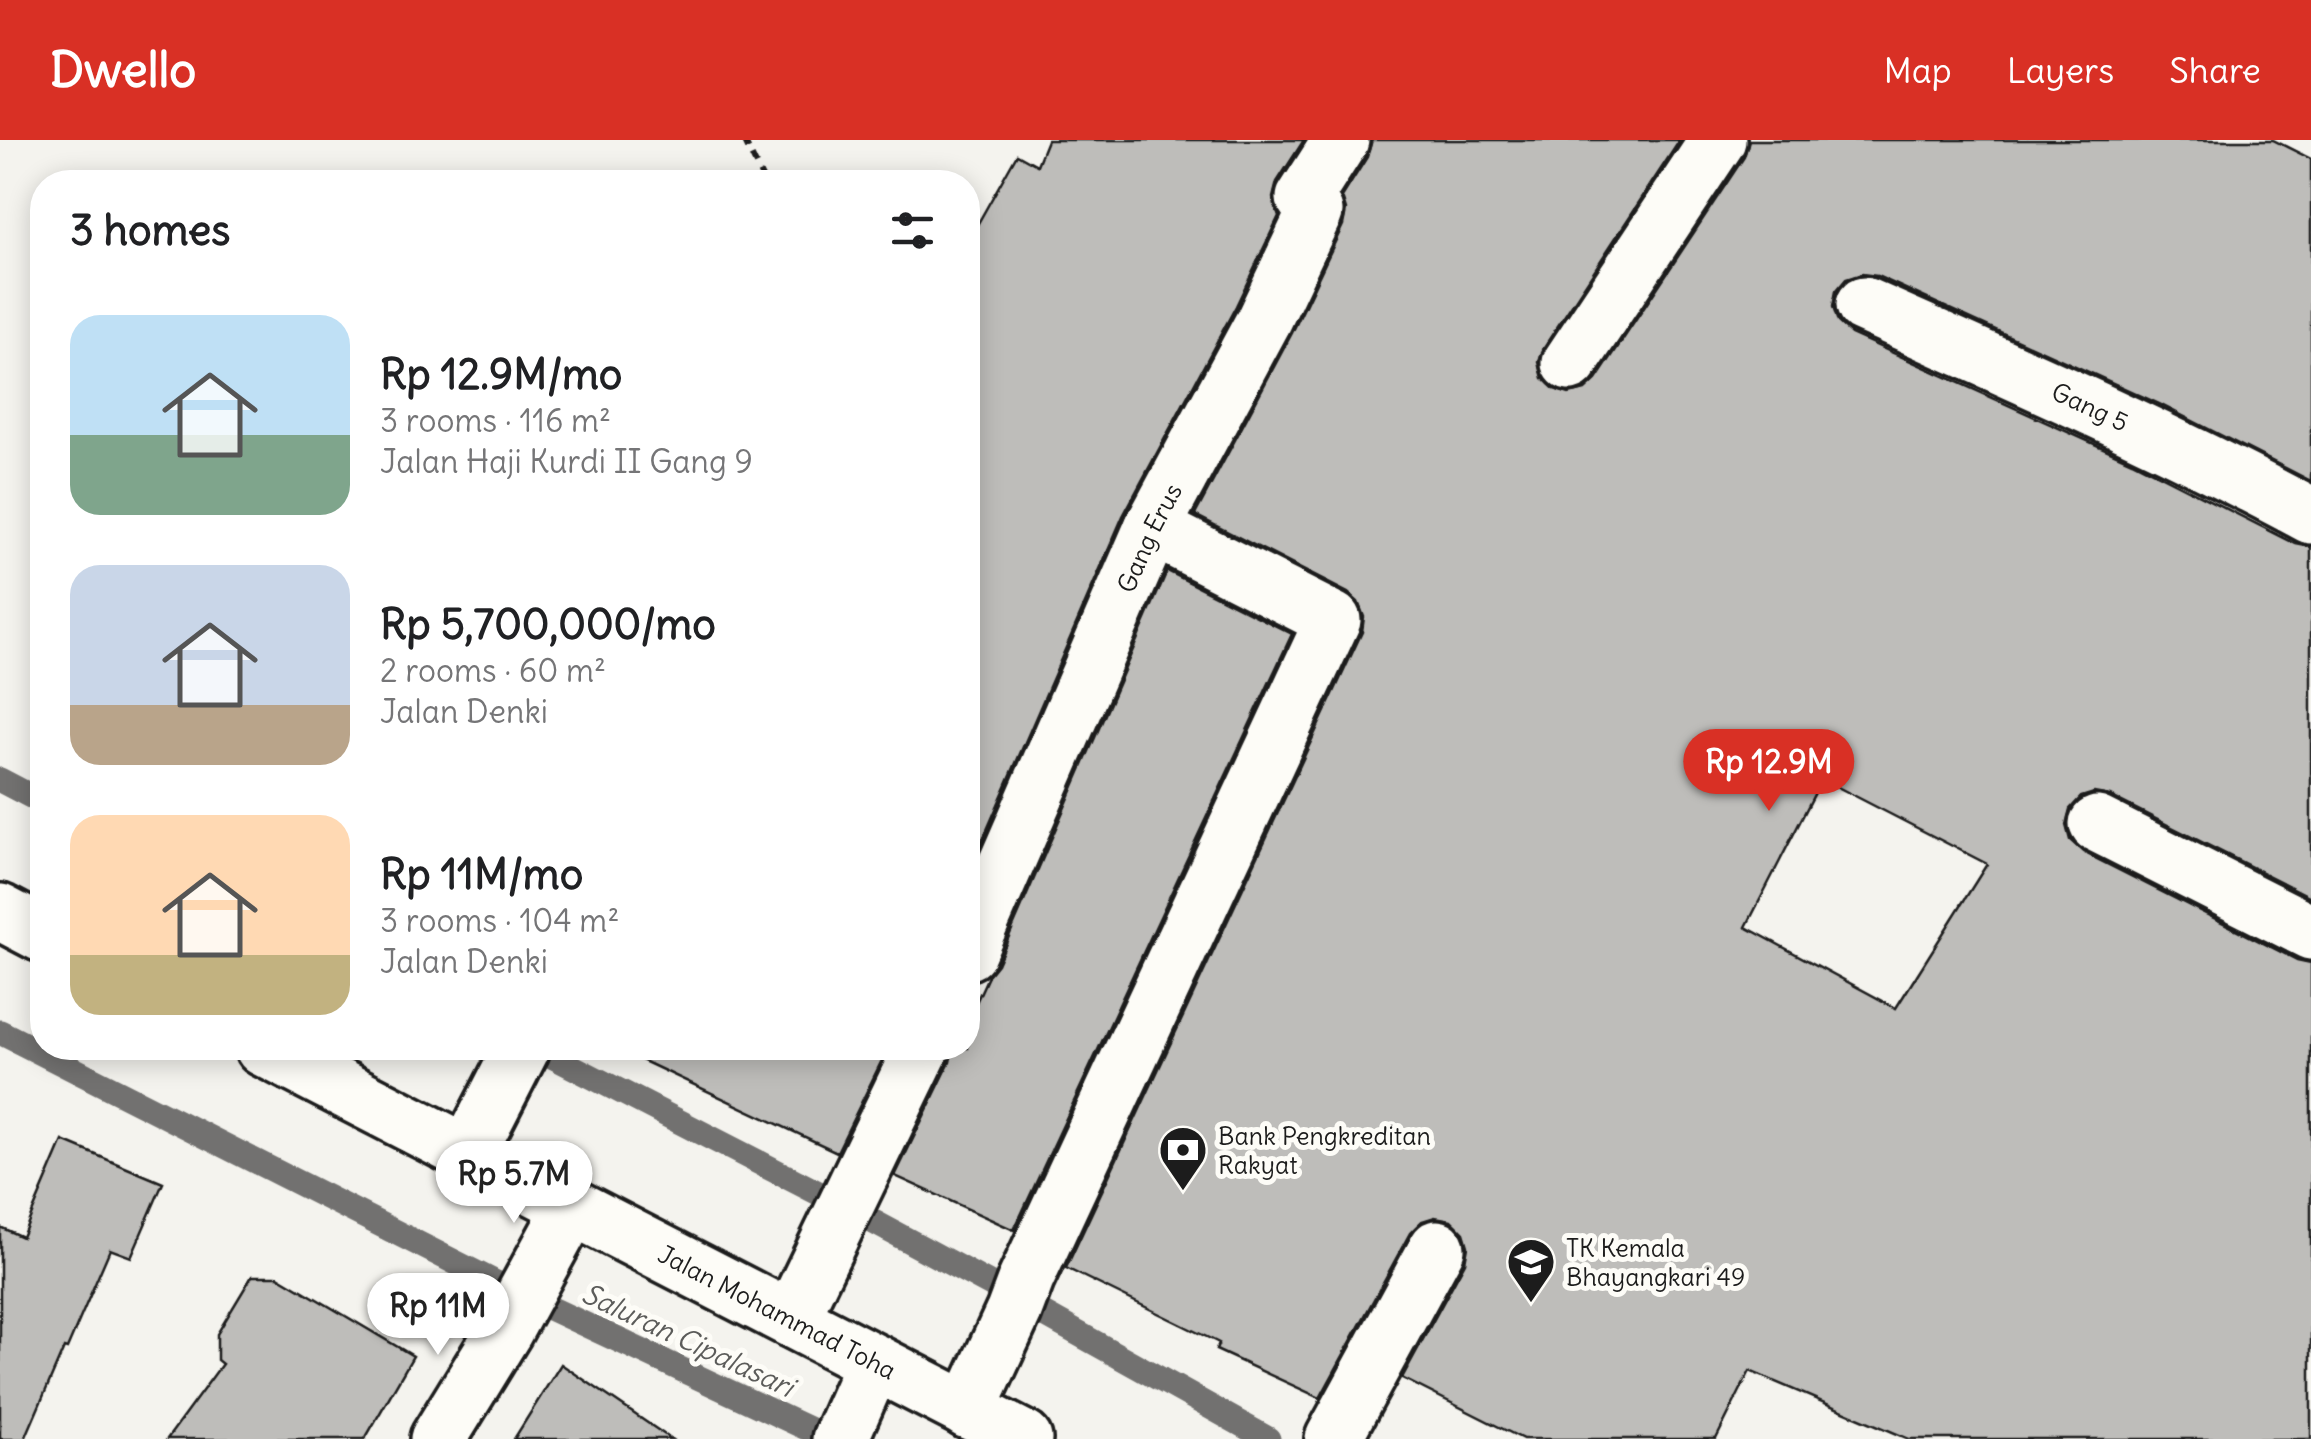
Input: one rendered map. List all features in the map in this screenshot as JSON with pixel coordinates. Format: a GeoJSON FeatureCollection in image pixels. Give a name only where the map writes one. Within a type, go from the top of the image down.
{"type":"FeatureCollection","features":[{"type":"Feature","properties":{"kind":"street","name":"Gang Erus"},"geometry":{"type":"LineString","coordinates":[[980,924],[1152,528],[1264,320],[1315,212],[1304,198],[1341,140]]}},
{"type":"Feature","properties":{"kind":"street"},"geometry":{"type":"LineString","coordinates":[[1570,363],[1718,140]]}},
{"type":"Feature","properties":{"kind":"street","name":"Gang 5"},"geometry":{"type":"LineString","coordinates":[[1864,306],[2060,392],[2311,516]]}},
{"type":"Feature","properties":{"kind":"street"},"geometry":{"type":"LineString","coordinates":[[968,1410],[1333,620],[1152,528]]}},
{"type":"Feature","properties":{"kind":"street"},"geometry":{"type":"LineString","coordinates":[[2097,824],[2311,932]]}},
{"type":"Feature","properties":{"kind":"street"},"geometry":{"type":"LineString","coordinates":[[0,912],[30,928]]}},
{"type":"Feature","properties":{"kind":"street","name":"Jalan Mohammad Toha"},"geometry":{"type":"LineString","coordinates":[[287,1060],[1024,1439]]}},
{"type":"Feature","properties":{"kind":"street"},"geometry":{"type":"LineString","coordinates":[[468,1153],[516,1060]]}},
{"type":"Feature","properties":{"kind":"street"},"geometry":{"type":"LineString","coordinates":[[791,1319],[916,1060]]}},
{"type":"Feature","properties":{"kind":"street"},"geometry":{"type":"LineString","coordinates":[[438,1439],[522,1300],[572,1207]]}},
{"type":"Feature","properties":{"kind":"street"},"geometry":{"type":"LineString","coordinates":[[1334,1439],[1436,1248]]}},
{"type":"Feature","properties":{"kind":"street"},"geometry":{"type":"LineString","coordinates":[[840,1439],[874,1362]]}},
{"type":"Feature","properties":{"kind":"path"},"geometry":{"type":"LineString","coordinates":[[744,140],[758,170]]}},
{"type":"Feature","properties":{"kind":"building"},"geometry":{"type":"Polygon","coordinates":[[[1047,140],[1304,140],[1277,182],[1273,198],[1279,216],[1236,306],[1123,516],[980,846],[980,220],[1017,154],[1037,165],[1047,140]]]}},
{"type":"Feature","properties":{"kind":"building"},"geometry":{"type":"Polygon","coordinates":[[[1372,140],[1680,140],[1544,347],[1539,362],[1543,378],[1554,389],[1569,394],[1585,390],[1596,380],[1744,157],[1749,140],[2273,140],[2311,159],[2311,481],[2159,404],[1877,276],[1862,274],[1846,279],[1836,291],[1833,307],[1838,322],[1851,334],[2132,461],[2296,544],[2311,547],[2311,897],[2110,796],[2094,793],[2081,797],[2070,809],[2066,825],[2070,840],[2083,852],[2297,960],[2311,963],[2311,1439],[1909,1439],[1750,1371],[1716,1439],[1523,1439],[1402,1378],[1465,1262],[1468,1246],[1464,1233],[1451,1220],[1435,1217],[1422,1221],[1410,1233],[1320,1398],[1216,1350],[1219,1343],[1066,1268],[1362,632],[1364,617],[1358,602],[1348,593],[1195,515],[1292,333],[1343,225],[1346,210],[1342,197],[1367,157],[1372,140]],[[1822,779],[1746,927],[1896,1008],[1987,864],[1822,779]]]}},
{"type":"Feature","properties":{"kind":"building"},"geometry":{"type":"Polygon","coordinates":[[[1167,571],[1292,634],[1014,1230],[895,1176],[950,1060],[980,1060],[980,994],[997,964],[1167,571]]]}},
{"type":"Feature","properties":{"kind":"building"},"geometry":{"type":"Polygon","coordinates":[[[642,1060],[882,1060],[837,1152],[642,1060]]]}},
{"type":"Feature","properties":{"kind":"building"},"geometry":{"type":"Polygon","coordinates":[[[63,1141],[163,1183],[131,1257],[110,1249],[25,1439],[0,1439],[0,1227],[22,1237],[63,1141]]]}},
{"type":"Feature","properties":{"kind":"building"},"geometry":{"type":"Polygon","coordinates":[[[252,1276],[278,1276],[413,1356],[365,1439],[167,1439],[222,1364],[217,1360],[217,1334],[252,1276]]]}},
{"type":"Feature","properties":{"kind":"building"},"geometry":{"type":"Polygon","coordinates":[[[561,1364],[671,1439],[514,1439],[561,1364]]]}},
{"type":"Feature","properties":{"kind":"waterway"},"geometry":{"type":"LineString","coordinates":[[0,780],[30,796]]}},
{"type":"Feature","properties":{"kind":"waterway","name":"Saluran Cipalasari"},"geometry":{"type":"LineString","coordinates":[[0,1032],[30,1047]]}},
{"type":"Feature","properties":{"kind":"waterway","name":"Saluran Cipalasari"},"geometry":{"type":"LineString","coordinates":[[55,1060],[492,1281],[815,1432]]}},
{"type":"Feature","properties":{"kind":"waterway"},"geometry":{"type":"LineString","coordinates":[[559,1060],[834,1201]]}},
{"type":"Feature","properties":{"kind":"waterway"},"geometry":{"type":"LineString","coordinates":[[857,1213],[1006,1293]]}},
{"type":"Feature","properties":{"kind":"waterway"},"geometry":{"type":"LineString","coordinates":[[1027,1305],[1268,1439]]}},
{"type":"Feature","properties":{"kind":"place","name":"Bank Pengkreditan Rakyat"},"geometry":{"type":"Point","coordinates":[1183,1192]}},
{"type":"Feature","properties":{"kind":"place","name":"TK Kemala Bhayangkari 49"},"geometry":{"type":"Point","coordinates":[1531,1304]}}]}
